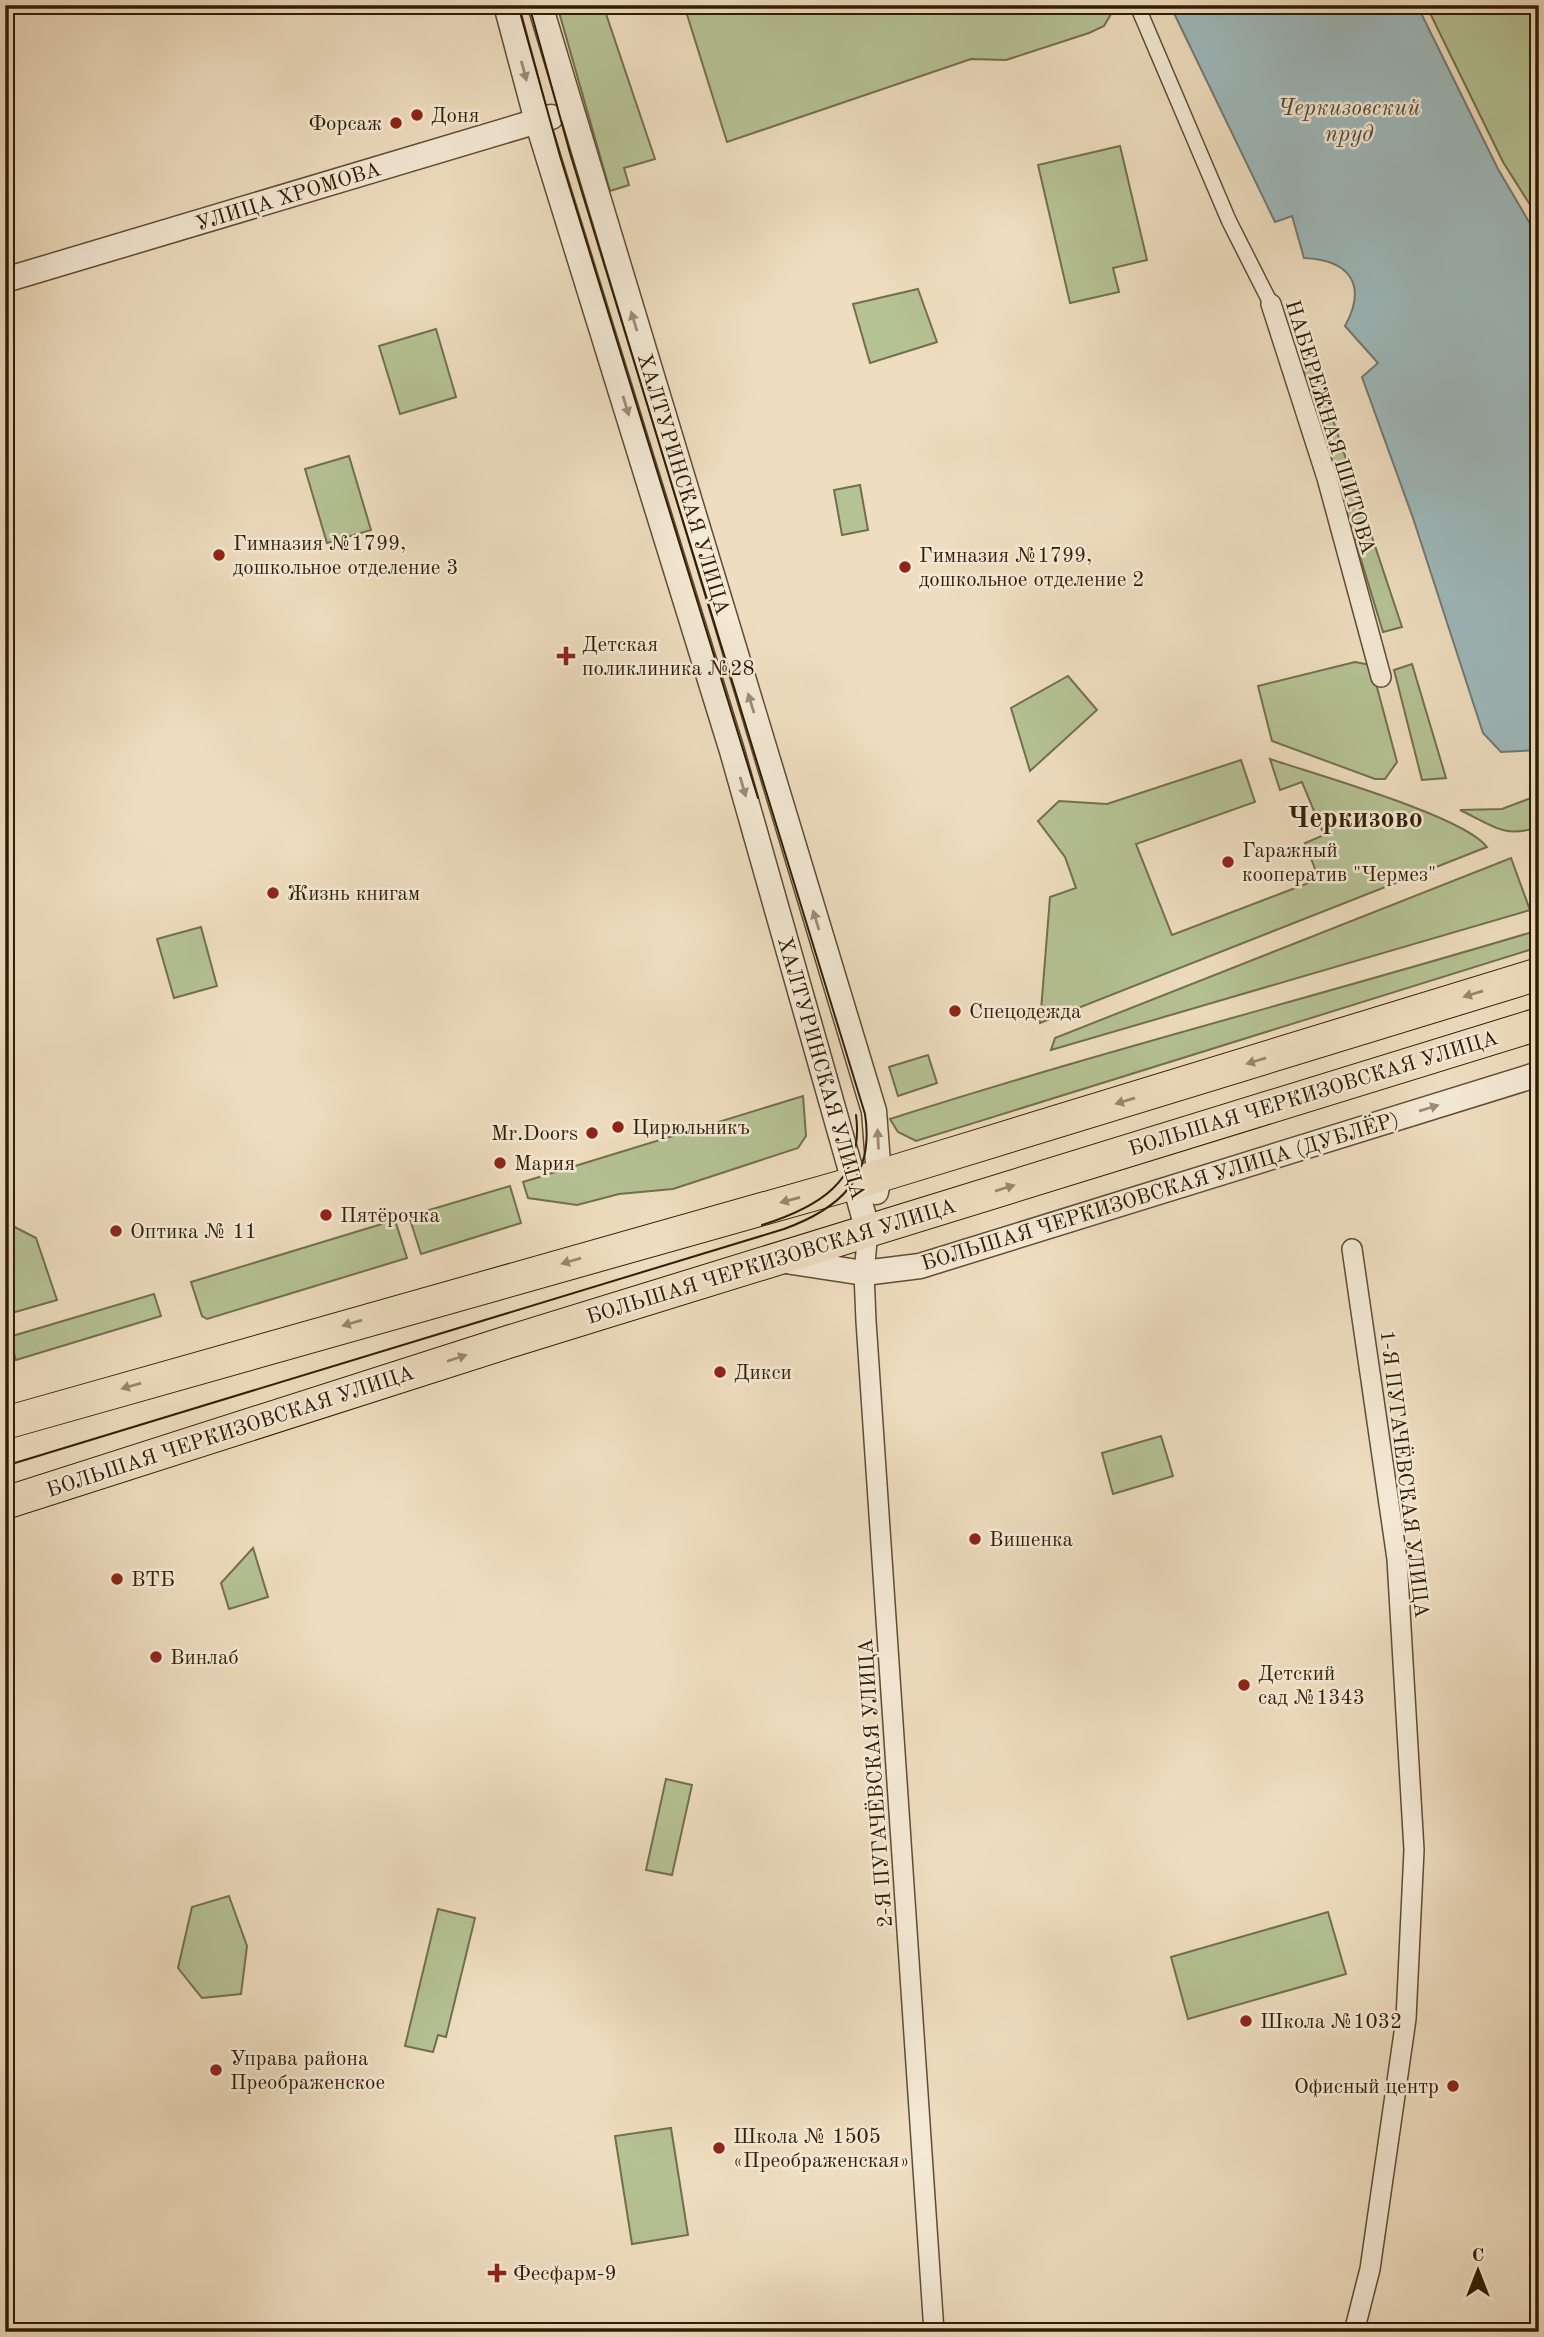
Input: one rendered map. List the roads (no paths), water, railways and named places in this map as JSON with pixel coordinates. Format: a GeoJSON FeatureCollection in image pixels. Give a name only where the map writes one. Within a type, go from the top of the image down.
{"type":"FeatureCollection","features":[{"type":"Feature","properties":{"kind":"main road"},"geometry":{"type":"LineString","coordinates":[[5,1423],[868,1179],[1539,974]]}},
{"type":"Feature","properties":{"kind":"main road","name":"БОЛЬШАЯ ЧЕРКИЗОВСКАЯ УЛИЦА"},"geometry":{"type":"LineString","coordinates":[[5,1503],[776,1259],[1539,1024]]}},
{"type":"Feature","properties":{"kind":"street","name":"ХАЛТУРИНСКАЯ УЛИЦА"},"geometry":{"type":"LineString","coordinates":[[506,5],[537,121],[868,1179]]}},
{"type":"Feature","properties":{"kind":"street","name":"ХАЛТУРИНСКАЯ УЛИЦА"},"geometry":{"type":"LineString","coordinates":[[540,5],[570,112],[874,1111],[868,1179],[868,1231]]}},
{"type":"Feature","properties":{"kind":"street","name":"НАБЕРЕЖНАЯ ШИТОВА"},"geometry":{"type":"LineString","coordinates":[[1137,5],[1229,221],[1271,304],[1327,478],[1381,677]]}},
{"type":"Feature","properties":{"kind":"street","name":"УЛИЦА ХРОМОВА"},"geometry":{"type":"LineString","coordinates":[[5,280],[570,112]]}},
{"type":"Feature","properties":{"kind":"street","name":"БОЛЬШАЯ ЧЕРКИЗОВСКАЯ УЛИЦА (ДУБЛЁР)"},"geometry":{"type":"LineString","coordinates":[[776,1259],[864,1273],[920,1266],[1539,1074]]}},
{"type":"Feature","properties":{"kind":"street","name":"2-Я ПУГАЧЁВСКАЯ УЛИЦА"},"geometry":{"type":"LineString","coordinates":[[868,1231],[864,1273],[934,2332]]}},
{"type":"Feature","properties":{"kind":"street","name":"1-Я ПУГАЧЁВСКАЯ УЛИЦА"},"geometry":{"type":"LineString","coordinates":[[1352,1249],[1397,1559],[1414,1850],[1406,2019],[1370,2269],[1354,2332]]}},
{"type":"Feature","properties":{"kind":"water","name":"Черкизовский пруд"},"geometry":{"type":"Polygon","coordinates":[[[1170,5],[1417,5],[1498,169],[1539,239],[1539,750],[1501,752],[1483,733],[1413,518],[1362,377],[1378,363],[1345,326],[1355,298],[1350,277],[1343,269],[1333,264],[1304,258],[1292,216],[1275,222],[1170,5]]]}},
{"type":"Feature","properties":{"kind":"tram line"},"geometry":{"type":"LineString","coordinates":[[518,5],[560,156],[758,798]]}},
{"type":"Feature","properties":{"kind":"tram line"},"geometry":{"type":"LineString","coordinates":[[5,1466],[784,1229],[821,1212],[836,1201],[849,1188],[858,1173],[867,1136],[865,1114],[570,153],[529,5]]}},
{"type":"Feature","properties":{"kind":"tram line"},"geometry":{"type":"LineString","coordinates":[[762,1225],[801,1210],[833,1189],[853,1158],[857,1138],[856,1115]]}},
{"type":"Feature","properties":{"kind":"place","name":"Доня"},"geometry":{"type":"Point","coordinates":[417,115]}},
{"type":"Feature","properties":{"kind":"place","name":"Форсаж"},"geometry":{"type":"Point","coordinates":[396,123]}},
{"type":"Feature","properties":{"kind":"place","name":"Гимназия №1799, дошкольное отделение 3"},"geometry":{"type":"Point","coordinates":[219,555]}},
{"type":"Feature","properties":{"kind":"place","name":"Гимназия №1799, дошкольное отделение 2"},"geometry":{"type":"Point","coordinates":[905,567]}},
{"type":"Feature","properties":{"kind":"place","name":"Детская поликлиника №28"},"geometry":{"type":"Point","coordinates":[566,656]}},
{"type":"Feature","properties":{"kind":"place","name":"Гаражный кооператив \"Чермез\""},"geometry":{"type":"Point","coordinates":[1228,862]}},
{"type":"Feature","properties":{"kind":"place","name":"Жизнь книгам"},"geometry":{"type":"Point","coordinates":[273,893]}},
{"type":"Feature","properties":{"kind":"place","name":"Спецодежда"},"geometry":{"type":"Point","coordinates":[955,1011]}},
{"type":"Feature","properties":{"kind":"place","name":"Цирюльникъ"},"geometry":{"type":"Point","coordinates":[618,1127]}},
{"type":"Feature","properties":{"kind":"place","name":"Mr.Doors"},"geometry":{"type":"Point","coordinates":[592,1133]}},
{"type":"Feature","properties":{"kind":"place","name":"Мария"},"geometry":{"type":"Point","coordinates":[500,1163]}},
{"type":"Feature","properties":{"kind":"place","name":"Пятёрочка"},"geometry":{"type":"Point","coordinates":[326,1215]}},
{"type":"Feature","properties":{"kind":"place","name":"Оптика № 11"},"geometry":{"type":"Point","coordinates":[116,1231]}},
{"type":"Feature","properties":{"kind":"place","name":"Дикси"},"geometry":{"type":"Point","coordinates":[720,1372]}},
{"type":"Feature","properties":{"kind":"place","name":"Вишенка"},"geometry":{"type":"Point","coordinates":[975,1539]}},
{"type":"Feature","properties":{"kind":"place","name":"ВТБ"},"geometry":{"type":"Point","coordinates":[117,1579]}},
{"type":"Feature","properties":{"kind":"place","name":"Винлаб"},"geometry":{"type":"Point","coordinates":[156,1657]}},
{"type":"Feature","properties":{"kind":"place","name":"Детский сад №1343"},"geometry":{"type":"Point","coordinates":[1244,1685]}},
{"type":"Feature","properties":{"kind":"place","name":"Школа №1032"},"geometry":{"type":"Point","coordinates":[1246,2021]}},
{"type":"Feature","properties":{"kind":"place","name":"Управа района Преображенское"},"geometry":{"type":"Point","coordinates":[216,2070]}},
{"type":"Feature","properties":{"kind":"place","name":"Офисный центр"},"geometry":{"type":"Point","coordinates":[1453,2086]}},
{"type":"Feature","properties":{"kind":"place","name":"Школа № 1505 «Преображенская»"},"geometry":{"type":"Point","coordinates":[719,2148]}},
{"type":"Feature","properties":{"kind":"place","name":"Фесфарм-9"},"geometry":{"type":"Point","coordinates":[497,2273]}},
{"type":"Feature","properties":{"kind":"district","name":"Черкизово"},"geometry":{"type":"Point","coordinates":[1355,817]}}]}
